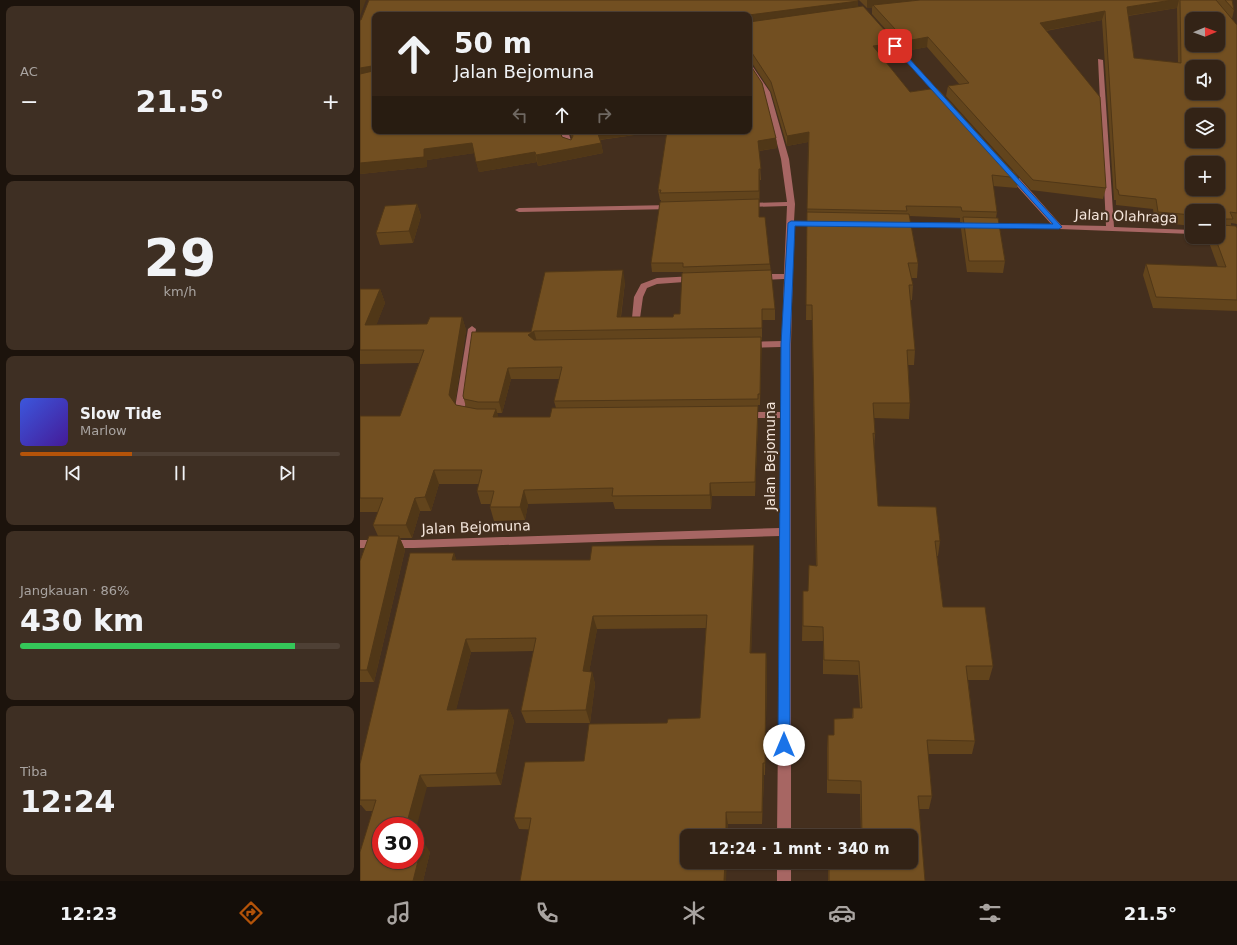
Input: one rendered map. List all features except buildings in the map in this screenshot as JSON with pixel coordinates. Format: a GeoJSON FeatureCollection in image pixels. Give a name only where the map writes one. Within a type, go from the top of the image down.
{"type":"FeatureCollection","features":[{"type":"Feature","properties":{"kind":"street"},"geometry":{"type":"LineString","coordinates":[[880,30],[948,105]]}},
{"type":"Feature","properties":{"kind":"street"},"geometry":{"type":"LineString","coordinates":[[1100,60],[1110,229]]}},
{"type":"Feature","properties":{"kind":"street","name":"Jalan Bejomuna"},"geometry":{"type":"LineString","coordinates":[[360,544],[414,544],[784,532],[786,344],[791,204],[785,160],[767,92],[752,70]]}},
{"type":"Feature","properties":{"kind":"street"},"geometry":{"type":"LineString","coordinates":[[565,134],[569,147]]}},
{"type":"Feature","properties":{"kind":"street"},"geometry":{"type":"LineString","coordinates":[[1006,169],[1059,227]]}},
{"type":"Feature","properties":{"kind":"street"},"geometry":{"type":"LineString","coordinates":[[736,205],[791,204]]}},
{"type":"Feature","properties":{"kind":"street"},"geometry":{"type":"LineString","coordinates":[[518,210],[682,207]]}},
{"type":"Feature","properties":{"kind":"street"},"geometry":{"type":"LineString","coordinates":[[791,223],[831,224]]}},
{"type":"Feature","properties":{"kind":"street"},"geometry":{"type":"LineString","coordinates":[[886,224],[1059,227]]}},
{"type":"Feature","properties":{"kind":"street","name":"Jalan Olahraga"},"geometry":{"type":"LineString","coordinates":[[1059,227],[1185,232]]}},
{"type":"Feature","properties":{"kind":"street"},"geometry":{"type":"LineString","coordinates":[[750,278],[789,276]]}},
{"type":"Feature","properties":{"kind":"street"},"geometry":{"type":"LineString","coordinates":[[636,318],[641,290],[646,284],[656,281],[703,279]]}},
{"type":"Feature","properties":{"kind":"street"},"geometry":{"type":"LineString","coordinates":[[472,330],[460,408],[464,415],[475,417]]}},
{"type":"Feature","properties":{"kind":"street"},"geometry":{"type":"LineString","coordinates":[[739,345],[786,344]]}},
{"type":"Feature","properties":{"kind":"street"},"geometry":{"type":"LineString","coordinates":[[737,415],[785,415]]}},
{"type":"Feature","properties":{"kind":"street"},"geometry":{"type":"LineString","coordinates":[[784,532],[784,829]]}},
{"type":"Feature","properties":{"kind":"street"},"geometry":{"type":"LineString","coordinates":[[410,559],[414,544]]}},
{"type":"Feature","properties":{"kind":"street"},"geometry":{"type":"LineString","coordinates":[[784,869],[784,881]]}},
{"type":"Feature","properties":{"kind":"route"},"geometry":{"type":"LineString","coordinates":[[784,745],[786,344],[791,223],[1059,227],[895,46]]}}]}
